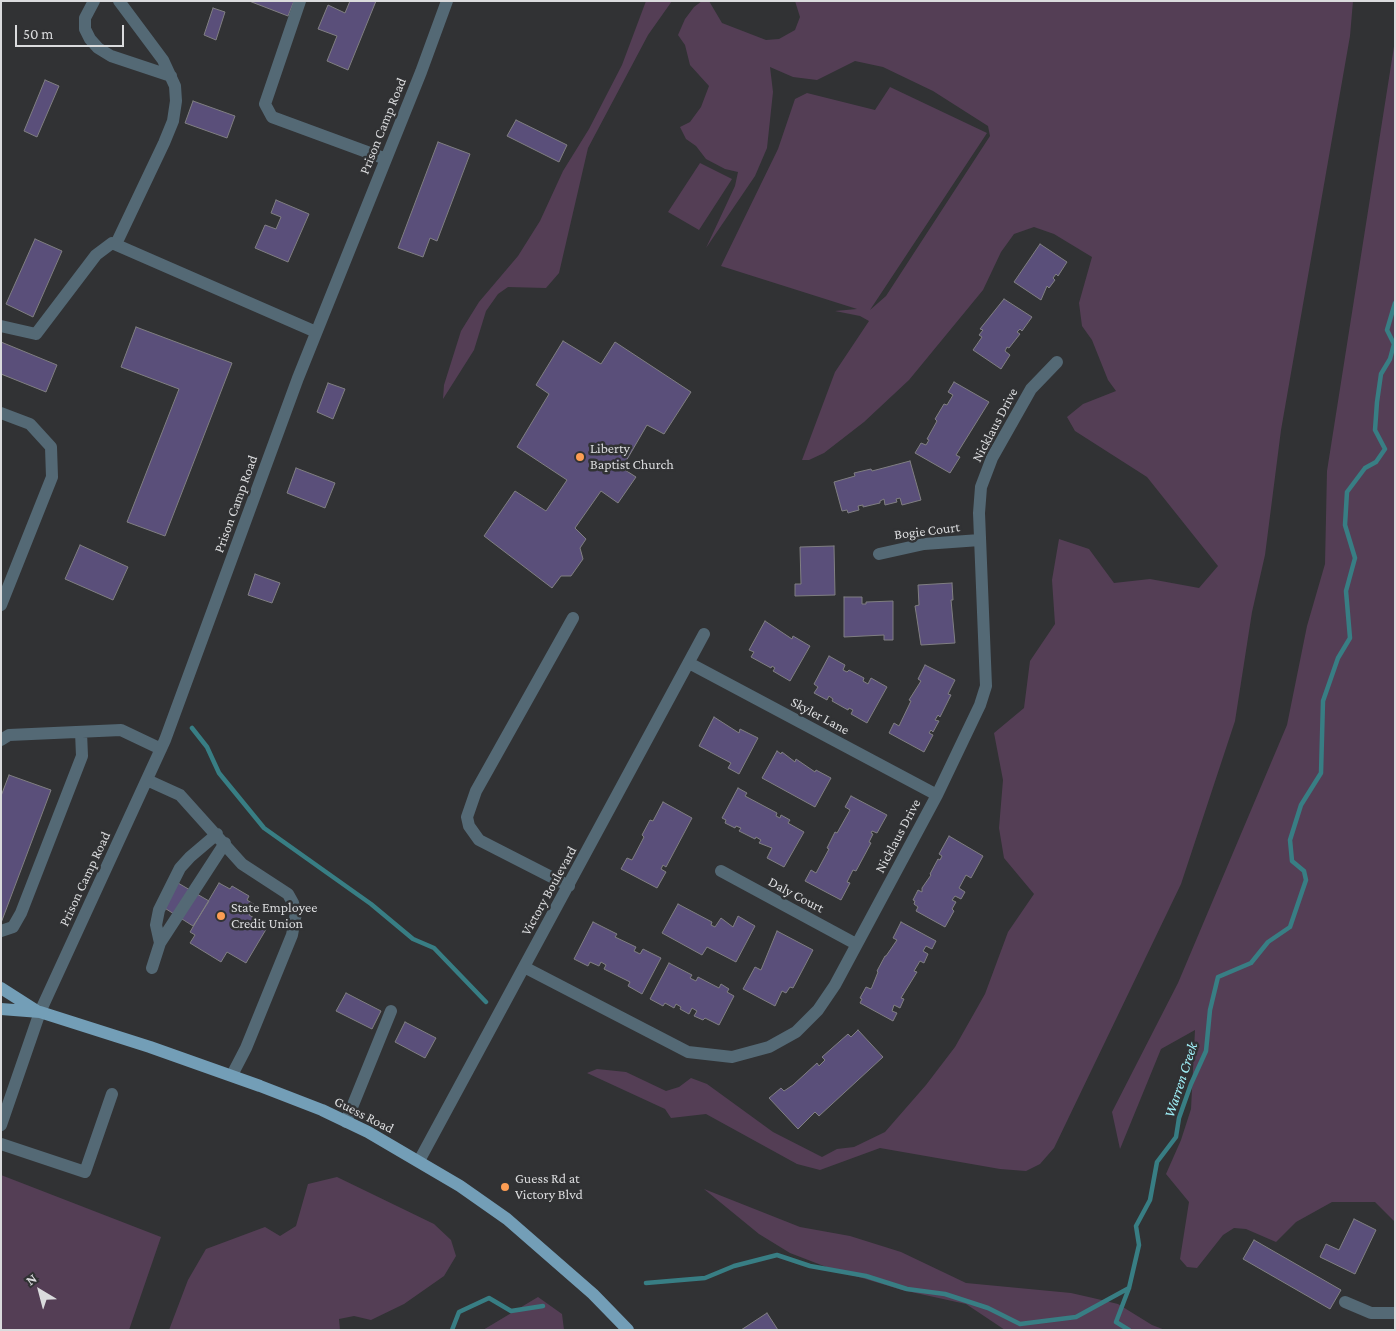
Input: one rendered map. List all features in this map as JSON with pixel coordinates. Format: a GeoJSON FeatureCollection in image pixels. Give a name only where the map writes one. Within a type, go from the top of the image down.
{"type":"FeatureCollection","features":[{"type":"Feature","properties":{"kind":"main road","name":"Guess Road"},"geometry":{"type":"LineString","coordinates":[[1,988],[40,1012],[232,1075],[346,1122],[418,1161],[460,1186],[514,1225],[594,1294],[628,1330]]}},
{"type":"Feature","properties":{"kind":"main road","name":"Guess Road"},"geometry":{"type":"LineString","coordinates":[[1,1009],[40,1012]]}},
{"type":"Feature","properties":{"kind":"street"},"geometry":{"type":"LineString","coordinates":[[94,1],[85,18],[85,29],[90,39],[98,48],[111,56],[171,76]]}},
{"type":"Feature","properties":{"kind":"street"},"geometry":{"type":"LineString","coordinates":[[116,244],[173,121],[176,101],[171,76],[152,43],[119,1]]}},
{"type":"Feature","properties":{"kind":"street"},"geometry":{"type":"LineString","coordinates":[[300,1],[265,104],[272,117],[386,159]]}},
{"type":"Feature","properties":{"kind":"street","name":"Prison Camp Road"},"geometry":{"type":"LineString","coordinates":[[1,1125],[40,1012],[161,749],[316,332],[447,1]]}},
{"type":"Feature","properties":{"kind":"street"},"geometry":{"type":"LineString","coordinates":[[1,326],[36,334],[96,255],[112,243],[316,332]]}},
{"type":"Feature","properties":{"kind":"street","name":"Nicklaus Drive"},"geometry":{"type":"LineString","coordinates":[[524,966],[688,1052],[732,1057],[769,1047],[796,1032],[818,1010],[937,795],[980,705],[986,686],[980,540],[981,487],[992,458],[1031,389],[1057,362]]}},
{"type":"Feature","properties":{"kind":"street"},"geometry":{"type":"LineString","coordinates":[[1,413],[30,424],[51,447],[52,477],[1,605]]}},
{"type":"Feature","properties":{"kind":"street","name":"Bogie Court"},"geometry":{"type":"LineString","coordinates":[[879,554],[924,544],[980,540]]}},
{"type":"Feature","properties":{"kind":"street"},"geometry":{"type":"LineString","coordinates":[[569,886],[479,840],[469,826],[467,817],[476,791],[573,618]]}},
{"type":"Feature","properties":{"kind":"street","name":"Victory Boulevard"},"geometry":{"type":"LineString","coordinates":[[418,1161],[569,886],[704,634]]}},
{"type":"Feature","properties":{"kind":"street","name":"Skyler Lane"},"geometry":{"type":"LineString","coordinates":[[689,663],[937,795]]}},
{"type":"Feature","properties":{"kind":"street"},"geometry":{"type":"LineString","coordinates":[[4,734],[121,730],[161,749]]}},
{"type":"Feature","properties":{"kind":"street"},"geometry":{"type":"LineString","coordinates":[[1,931],[13,927],[21,913],[82,756],[81,732]]}},
{"type":"Feature","properties":{"kind":"street"},"geometry":{"type":"LineString","coordinates":[[146,780],[180,795],[242,864],[288,894],[296,913],[292,935],[246,1048],[232,1075]]}},
{"type":"Feature","properties":{"kind":"street"},"geometry":{"type":"LineString","coordinates":[[152,968],[160,943],[221,839]]}},
{"type":"Feature","properties":{"kind":"street"},"geometry":{"type":"LineString","coordinates":[[160,943],[156,925],[159,910],[176,876],[190,857],[221,839]]}},
{"type":"Feature","properties":{"kind":"street","name":"Daly Court"},"geometry":{"type":"LineString","coordinates":[[722,871],[856,944]]}},
{"type":"Feature","properties":{"kind":"street"},"geometry":{"type":"LineString","coordinates":[[346,1122],[391,1011]]}},
{"type":"Feature","properties":{"kind":"street"},"geometry":{"type":"LineString","coordinates":[[1,1144],[85,1172],[112,1094]]}},
{"type":"Feature","properties":{"kind":"street"},"geometry":{"type":"LineString","coordinates":[[1345,1302],[1371,1312],[1395,1313]]}},
{"type":"Feature","properties":{"kind":"shaded area"},"geometry":{"type":"Polygon","coordinates":[[[646,1],[672,1],[648,35],[588,148],[559,273],[546,288],[508,287],[498,294],[486,311],[474,350],[443,399],[444,385],[461,331],[479,302],[518,256],[540,221],[563,171],[589,129],[622,65],[646,1]]]}},
{"type":"Feature","properties":{"kind":"shaded area"},"geometry":{"type":"Polygon","coordinates":[[[702,1],[709,1],[722,23],[766,40],[779,39],[795,30],[800,17],[795,1],[1353,1],[1350,36],[1281,430],[1265,555],[1252,612],[1235,721],[1181,884],[1054,1148],[1040,1164],[1026,1171],[1000,1169],[880,1148],[820,1170],[797,1164],[706,1114],[671,1118],[665,1109],[587,1073],[597,1069],[626,1072],[666,1091],[679,1087],[691,1078],[707,1084],[773,1132],[822,1157],[837,1149],[854,1147],[885,1132],[926,1085],[955,1047],[985,994],[1008,932],[1034,894],[1004,858],[999,828],[1003,780],[994,733],[1024,708],[1030,661],[1055,624],[1052,580],[1059,539],[1089,549],[1114,583],[1150,579],[1199,588],[1218,566],[1147,477],[1075,431],[1067,417],[1083,404],[1116,391],[1108,380],[1092,340],[1082,326],[1079,303],[1092,257],[1054,234],[1034,227],[1014,234],[1001,252],[983,290],[909,380],[864,422],[824,453],[809,460],[802,460],[835,372],[869,321],[860,316],[835,311],[857,309],[721,266],[778,149],[795,99],[807,93],[875,110],[890,87],[987,133],[870,310],[886,296],[990,136],[988,126],[933,91],[883,67],[855,61],[817,80],[793,77],[770,67],[773,92],[767,148],[755,176],[706,248],[735,186],[738,172],[725,169],[706,159],[696,146],[686,139],[680,127],[690,122],[701,107],[709,86],[690,65],[685,45],[678,35],[685,19],[694,7],[702,1]]]}},
{"type":"Feature","properties":{"kind":"shaded area"},"geometry":{"type":"Polygon","coordinates":[[[1395,40],[1395,1222],[1375,1202],[1332,1202],[1296,1222],[1276,1242],[1246,1229],[1234,1228],[1223,1235],[1197,1268],[1187,1267],[1180,1259],[1189,1202],[1166,1174],[1181,1140],[1191,1109],[1195,1030],[1161,1049],[1120,1149],[1112,1112],[1178,983],[1287,725],[1307,626],[1325,564],[1327,471],[1395,40]]]}},
{"type":"Feature","properties":{"kind":"shaded area"},"geometry":{"type":"Polygon","coordinates":[[[700,163],[732,179],[699,230],[668,212],[700,163]]]}},
{"type":"Feature","properties":{"kind":"shaded area"},"geometry":{"type":"Polygon","coordinates":[[[1,1175],[161,1237],[129,1330],[1,1330],[1,1175]]]}},
{"type":"Feature","properties":{"kind":"shaded area"},"geometry":{"type":"Polygon","coordinates":[[[337,1177],[434,1224],[451,1240],[456,1256],[444,1276],[404,1304],[371,1320],[354,1316],[339,1319],[340,1330],[169,1330],[188,1280],[206,1249],[265,1227],[280,1236],[296,1226],[308,1184],[337,1177]]]}},
{"type":"Feature","properties":{"kind":"shaded area"},"geometry":{"type":"Polygon","coordinates":[[[704,1189],[800,1227],[850,1236],[901,1252],[966,1283],[1071,1293],[1093,1298],[1118,1304],[1152,1325],[1165,1330],[1005,1330],[966,1304],[902,1290],[829,1268],[790,1253],[759,1234],[704,1189]]]}},
{"type":"Feature","properties":{"kind":"shaded area"},"geometry":{"type":"Polygon","coordinates":[[[538,1297],[562,1314],[564,1330],[483,1330],[538,1297]]]}},
{"type":"Feature","properties":{"kind":"building"},"geometry":{"type":"Polygon","coordinates":[[[249,1],[294,1],[288,16],[249,1]]]}},
{"type":"Feature","properties":{"kind":"building"},"geometry":{"type":"Polygon","coordinates":[[[350,1],[376,1],[348,70],[327,61],[337,36],[318,29],[328,5],[345,13],[350,1]]]}},
{"type":"Feature","properties":{"kind":"building"},"geometry":{"type":"Polygon","coordinates":[[[213,8],[225,12],[216,40],[204,35],[213,8]]]}},
{"type":"Feature","properties":{"kind":"building"},"geometry":{"type":"Polygon","coordinates":[[[45,80],[59,86],[37,137],[24,131],[45,80]]]}},
{"type":"Feature","properties":{"kind":"building"},"geometry":{"type":"Polygon","coordinates":[[[193,101],[235,116],[227,138],[185,123],[193,101]]]}},
{"type":"Feature","properties":{"kind":"building"},"geometry":{"type":"Polygon","coordinates":[[[516,120],[567,145],[559,162],[507,136],[516,120]]]}},
{"type":"Feature","properties":{"kind":"building"},"geometry":{"type":"Polygon","coordinates":[[[438,142],[470,154],[437,241],[430,238],[423,257],[398,248],[438,142]]]}},
{"type":"Feature","properties":{"kind":"building"},"geometry":{"type":"Polygon","coordinates":[[[276,200],[309,214],[288,262],[255,248],[265,225],[276,229],[281,217],[271,213],[276,200]]]}},
{"type":"Feature","properties":{"kind":"building"},"geometry":{"type":"Polygon","coordinates":[[[35,239],[62,251],[33,317],[6,304],[35,239]]]}},
{"type":"Feature","properties":{"kind":"building"},"geometry":{"type":"Polygon","coordinates":[[[1040,244],[1067,262],[1058,276],[1056,274],[1053,278],[1055,280],[1049,288],[1047,286],[1041,300],[1014,282],[1040,244]]]}},
{"type":"Feature","properties":{"kind":"building"},"geometry":{"type":"Polygon","coordinates":[[[1004,299],[1032,317],[1022,331],[1020,329],[1017,332],[1020,334],[1009,348],[1007,347],[1005,351],[1010,355],[1001,369],[973,350],[982,337],[979,335],[983,330],[980,329],[1004,299]]]}},
{"type":"Feature","properties":{"kind":"building"},"geometry":{"type":"Polygon","coordinates":[[[136,327],[232,363],[165,536],[127,522],[179,389],[121,367],[136,327]]]}},
{"type":"Feature","properties":{"kind":"building","name":"Liberty Baptist Church"},"geometry":{"type":"Polygon","coordinates":[[[563,341],[601,364],[615,342],[691,392],[664,434],[647,425],[622,468],[636,477],[618,503],[601,491],[575,528],[586,539],[580,548],[583,559],[571,576],[561,576],[552,588],[484,536],[515,491],[546,511],[567,480],[517,447],[549,394],[536,385],[563,341]]]}},
{"type":"Feature","properties":{"kind":"building"},"geometry":{"type":"Polygon","coordinates":[[[1,342],[57,365],[46,392],[1,374],[1,342]]]}},
{"type":"Feature","properties":{"kind":"building"},"geometry":{"type":"Polygon","coordinates":[[[954,382],[989,402],[956,455],[960,457],[950,473],[915,453],[921,443],[926,445],[929,440],[927,439],[937,421],[935,419],[944,404],[947,405],[953,395],[948,392],[954,382]]]}},
{"type":"Feature","properties":{"kind":"building"},"geometry":{"type":"Polygon","coordinates":[[[328,383],[345,389],[333,419],[317,412],[328,383]]]}},
{"type":"Feature","properties":{"kind":"building"},"geometry":{"type":"Polygon","coordinates":[[[910,461],[921,500],[902,505],[900,498],[896,499],[897,502],[885,505],[884,499],[880,503],[863,507],[863,505],[858,506],[859,510],[848,513],[847,510],[842,511],[834,482],[855,476],[854,473],[871,469],[872,471],[910,461]]]}},
{"type":"Feature","properties":{"kind":"building"},"geometry":{"type":"Polygon","coordinates":[[[296,468],[335,483],[325,508],[287,493],[296,468]]]}},
{"type":"Feature","properties":{"kind":"building"},"geometry":{"type":"Polygon","coordinates":[[[80,545],[128,567],[113,600],[65,579],[80,545]]]}},
{"type":"Feature","properties":{"kind":"building"},"geometry":{"type":"Polygon","coordinates":[[[834,546],[835,595],[795,596],[795,584],[801,584],[800,547],[834,546]]]}},
{"type":"Feature","properties":{"kind":"building"},"geometry":{"type":"Polygon","coordinates":[[[255,574],[280,583],[272,603],[248,595],[255,574]]]}},
{"type":"Feature","properties":{"kind":"building"},"geometry":{"type":"Polygon","coordinates":[[[952,583],[953,600],[951,600],[955,643],[921,645],[915,606],[919,605],[918,585],[952,583]]]}},
{"type":"Feature","properties":{"kind":"building"},"geometry":{"type":"Polygon","coordinates":[[[844,597],[862,597],[862,604],[866,604],[866,602],[893,601],[893,640],[884,640],[884,635],[844,637],[844,597]]]}},
{"type":"Feature","properties":{"kind":"building"},"geometry":{"type":"Polygon","coordinates":[[[765,621],[792,639],[793,636],[810,646],[790,681],[773,671],[775,668],[772,666],[771,668],[751,657],[754,652],[749,650],[765,621]]]}},
{"type":"Feature","properties":{"kind":"building"},"geometry":{"type":"Polygon","coordinates":[[[829,656],[845,665],[843,670],[847,672],[849,670],[864,678],[863,681],[868,684],[871,678],[887,687],[867,723],[851,714],[853,710],[849,708],[848,710],[832,701],[833,699],[829,696],[827,700],[814,693],[818,687],[814,684],[829,656]]]}},
{"type":"Feature","properties":{"kind":"building"},"geometry":{"type":"Polygon","coordinates":[[[925,665],[955,680],[948,694],[951,695],[940,717],[938,715],[935,720],[939,721],[933,732],[931,730],[929,733],[933,735],[924,752],[889,733],[894,723],[899,726],[911,701],[909,700],[921,681],[918,679],[925,665]]]}},
{"type":"Feature","properties":{"kind":"building"},"geometry":{"type":"Polygon","coordinates":[[[714,717],[739,733],[740,729],[758,738],[739,774],[728,768],[731,763],[699,746],[714,717]]]}},
{"type":"Feature","properties":{"kind":"building"},"geometry":{"type":"Polygon","coordinates":[[[777,751],[781,754],[782,752],[795,762],[796,759],[815,772],[816,770],[831,778],[815,807],[762,778],[777,751]]]}},
{"type":"Feature","properties":{"kind":"building"},"geometry":{"type":"Polygon","coordinates":[[[9,775],[51,790],[1,923],[1,796],[9,775]]]}},
{"type":"Feature","properties":{"kind":"building"},"geometry":{"type":"Polygon","coordinates":[[[738,788],[747,793],[745,796],[777,813],[776,816],[780,818],[781,815],[790,820],[788,823],[804,832],[784,867],[767,858],[772,848],[759,843],[761,840],[756,837],[755,839],[739,831],[741,828],[736,826],[735,828],[725,823],[726,820],[722,818],[738,788]]]}},
{"type":"Feature","properties":{"kind":"building"},"geometry":{"type":"Polygon","coordinates":[[[851,796],[887,815],[877,833],[872,831],[871,833],[873,834],[869,842],[871,843],[856,871],[853,870],[847,882],[850,883],[841,900],[805,881],[811,870],[816,873],[829,849],[827,848],[835,832],[837,833],[850,810],[845,807],[851,796]]]}},
{"type":"Feature","properties":{"kind":"building"},"geometry":{"type":"Polygon","coordinates":[[[663,802],[692,818],[666,867],[663,865],[661,869],[666,872],[657,888],[621,869],[627,858],[632,860],[644,837],[642,835],[650,820],[653,821],[663,802]]]}},
{"type":"Feature","properties":{"kind":"building"},"geometry":{"type":"Polygon","coordinates":[[[949,836],[983,856],[971,878],[966,875],[959,888],[965,892],[961,899],[955,896],[952,900],[956,902],[952,909],[954,911],[945,927],[916,911],[918,907],[914,904],[915,901],[913,900],[918,890],[922,892],[922,888],[931,875],[938,859],[940,860],[942,856],[939,854],[949,836]]]}},
{"type":"Feature","properties":{"kind":"building"},"geometry":{"type":"Polygon","coordinates":[[[178,883],[209,901],[193,926],[163,907],[178,883]]]}},
{"type":"Feature","properties":{"kind":"building"},"geometry":{"type":"Polygon","coordinates":[[[219,883],[230,889],[232,886],[249,896],[247,900],[255,905],[249,915],[268,926],[246,963],[227,952],[221,962],[190,943],[195,935],[190,932],[219,883]]]}},
{"type":"Feature","properties":{"kind":"building"},"geometry":{"type":"Polygon","coordinates":[[[678,904],[712,922],[711,925],[715,927],[721,918],[733,927],[738,916],[755,926],[736,962],[707,947],[702,955],[662,933],[678,904]]]}},
{"type":"Feature","properties":{"kind":"building"},"geometry":{"type":"Polygon","coordinates":[[[593,922],[617,934],[615,937],[636,947],[634,951],[640,954],[643,949],[661,958],[642,994],[628,986],[630,982],[604,969],[606,965],[601,962],[599,966],[590,962],[588,966],[574,959],[593,922]]]}},
{"type":"Feature","properties":{"kind":"building"},"geometry":{"type":"Polygon","coordinates":[[[901,922],[936,941],[932,949],[926,946],[923,951],[928,954],[924,963],[920,961],[914,971],[917,972],[901,998],[904,999],[900,1008],[894,1005],[892,1011],[897,1013],[893,1021],[860,1003],[862,999],[860,998],[866,987],[871,989],[877,971],[897,940],[893,938],[901,922]]]}},
{"type":"Feature","properties":{"kind":"building"},"geometry":{"type":"Polygon","coordinates":[[[777,931],[813,950],[793,988],[790,987],[786,993],[782,991],[775,1006],[743,989],[755,967],[761,970],[777,931]]]}},
{"type":"Feature","properties":{"kind":"building"},"geometry":{"type":"Polygon","coordinates":[[[669,963],[692,975],[690,978],[696,981],[698,977],[719,988],[721,984],[729,989],[727,992],[734,996],[719,1025],[705,1018],[703,1020],[694,1016],[697,1011],[692,1008],[689,1014],[680,1009],[681,1007],[676,1004],[674,1008],[665,1003],[663,1006],[650,999],[669,963]]]}},
{"type":"Feature","properties":{"kind":"building"},"geometry":{"type":"Polygon","coordinates":[[[346,993],[381,1011],[372,1029],[336,1011],[346,993]]]}},
{"type":"Feature","properties":{"kind":"building"},"geometry":{"type":"Polygon","coordinates":[[[405,1022],[436,1038],[425,1058],[395,1042],[405,1022]]]}},
{"type":"Feature","properties":{"kind":"building"},"geometry":{"type":"Polygon","coordinates":[[[858,1030],[883,1057],[819,1116],[815,1112],[798,1129],[769,1098],[781,1088],[784,1091],[793,1085],[817,1063],[819,1066],[825,1060],[822,1057],[848,1034],[851,1037],[858,1030]]]}},
{"type":"Feature","properties":{"kind":"building"},"geometry":{"type":"Polygon","coordinates":[[[1354,1219],[1376,1230],[1355,1274],[1320,1257],[1326,1244],[1339,1250],[1354,1219]]]}},
{"type":"Feature","properties":{"kind":"building"},"geometry":{"type":"Polygon","coordinates":[[[1254,1240],[1341,1290],[1330,1309],[1243,1259],[1254,1240]]]}},
{"type":"Feature","properties":{"kind":"building"},"geometry":{"type":"Polygon","coordinates":[[[767,1313],[778,1330],[741,1330],[767,1313]]]}},
{"type":"Feature","properties":{"kind":"waterway","name":"Warren Creek"},"geometry":{"type":"LineString","coordinates":[[1129,1330],[1116,1322],[1129,1288],[1139,1245],[1136,1226],[1150,1200],[1157,1162],[1176,1137],[1179,1118],[1191,1084],[1206,1051],[1210,1010],[1218,977],[1251,963],[1268,942],[1290,927],[1306,880],[1304,871],[1292,861],[1290,840],[1301,805],[1321,773],[1323,701],[1338,658],[1350,638],[1346,591],[1355,558],[1345,525],[1347,492],[1365,468],[1376,462],[1385,449],[1375,430],[1381,374],[1390,359],[1394,344],[1387,330],[1395,303]]}},
{"type":"Feature","properties":{"kind":"waterway"},"geometry":{"type":"LineString","coordinates":[[192,728],[207,747],[219,773],[264,828],[371,904],[413,939],[434,948],[486,1002]]}},
{"type":"Feature","properties":{"kind":"waterway"},"geometry":{"type":"LineString","coordinates":[[646,1283],[705,1278],[734,1266],[777,1255],[810,1266],[866,1276],[907,1289],[945,1294],[988,1308],[1020,1324],[1076,1317],[1129,1288]]}},
{"type":"Feature","properties":{"kind":"waterway"},"geometry":{"type":"LineString","coordinates":[[452,1330],[459,1312],[489,1298],[511,1311],[543,1306]]}},
{"type":"Feature","properties":{"kind":"place","name":"Liberty Baptist Church"},"geometry":{"type":"Point","coordinates":[580,457]}},
{"type":"Feature","properties":{"kind":"place","name":"State Employee Credit Union"},"geometry":{"type":"Point","coordinates":[221,916]}},
{"type":"Feature","properties":{"kind":"place","name":"Guess Rd at Victory Blvd"},"geometry":{"type":"Point","coordinates":[505,1187]}}]}
